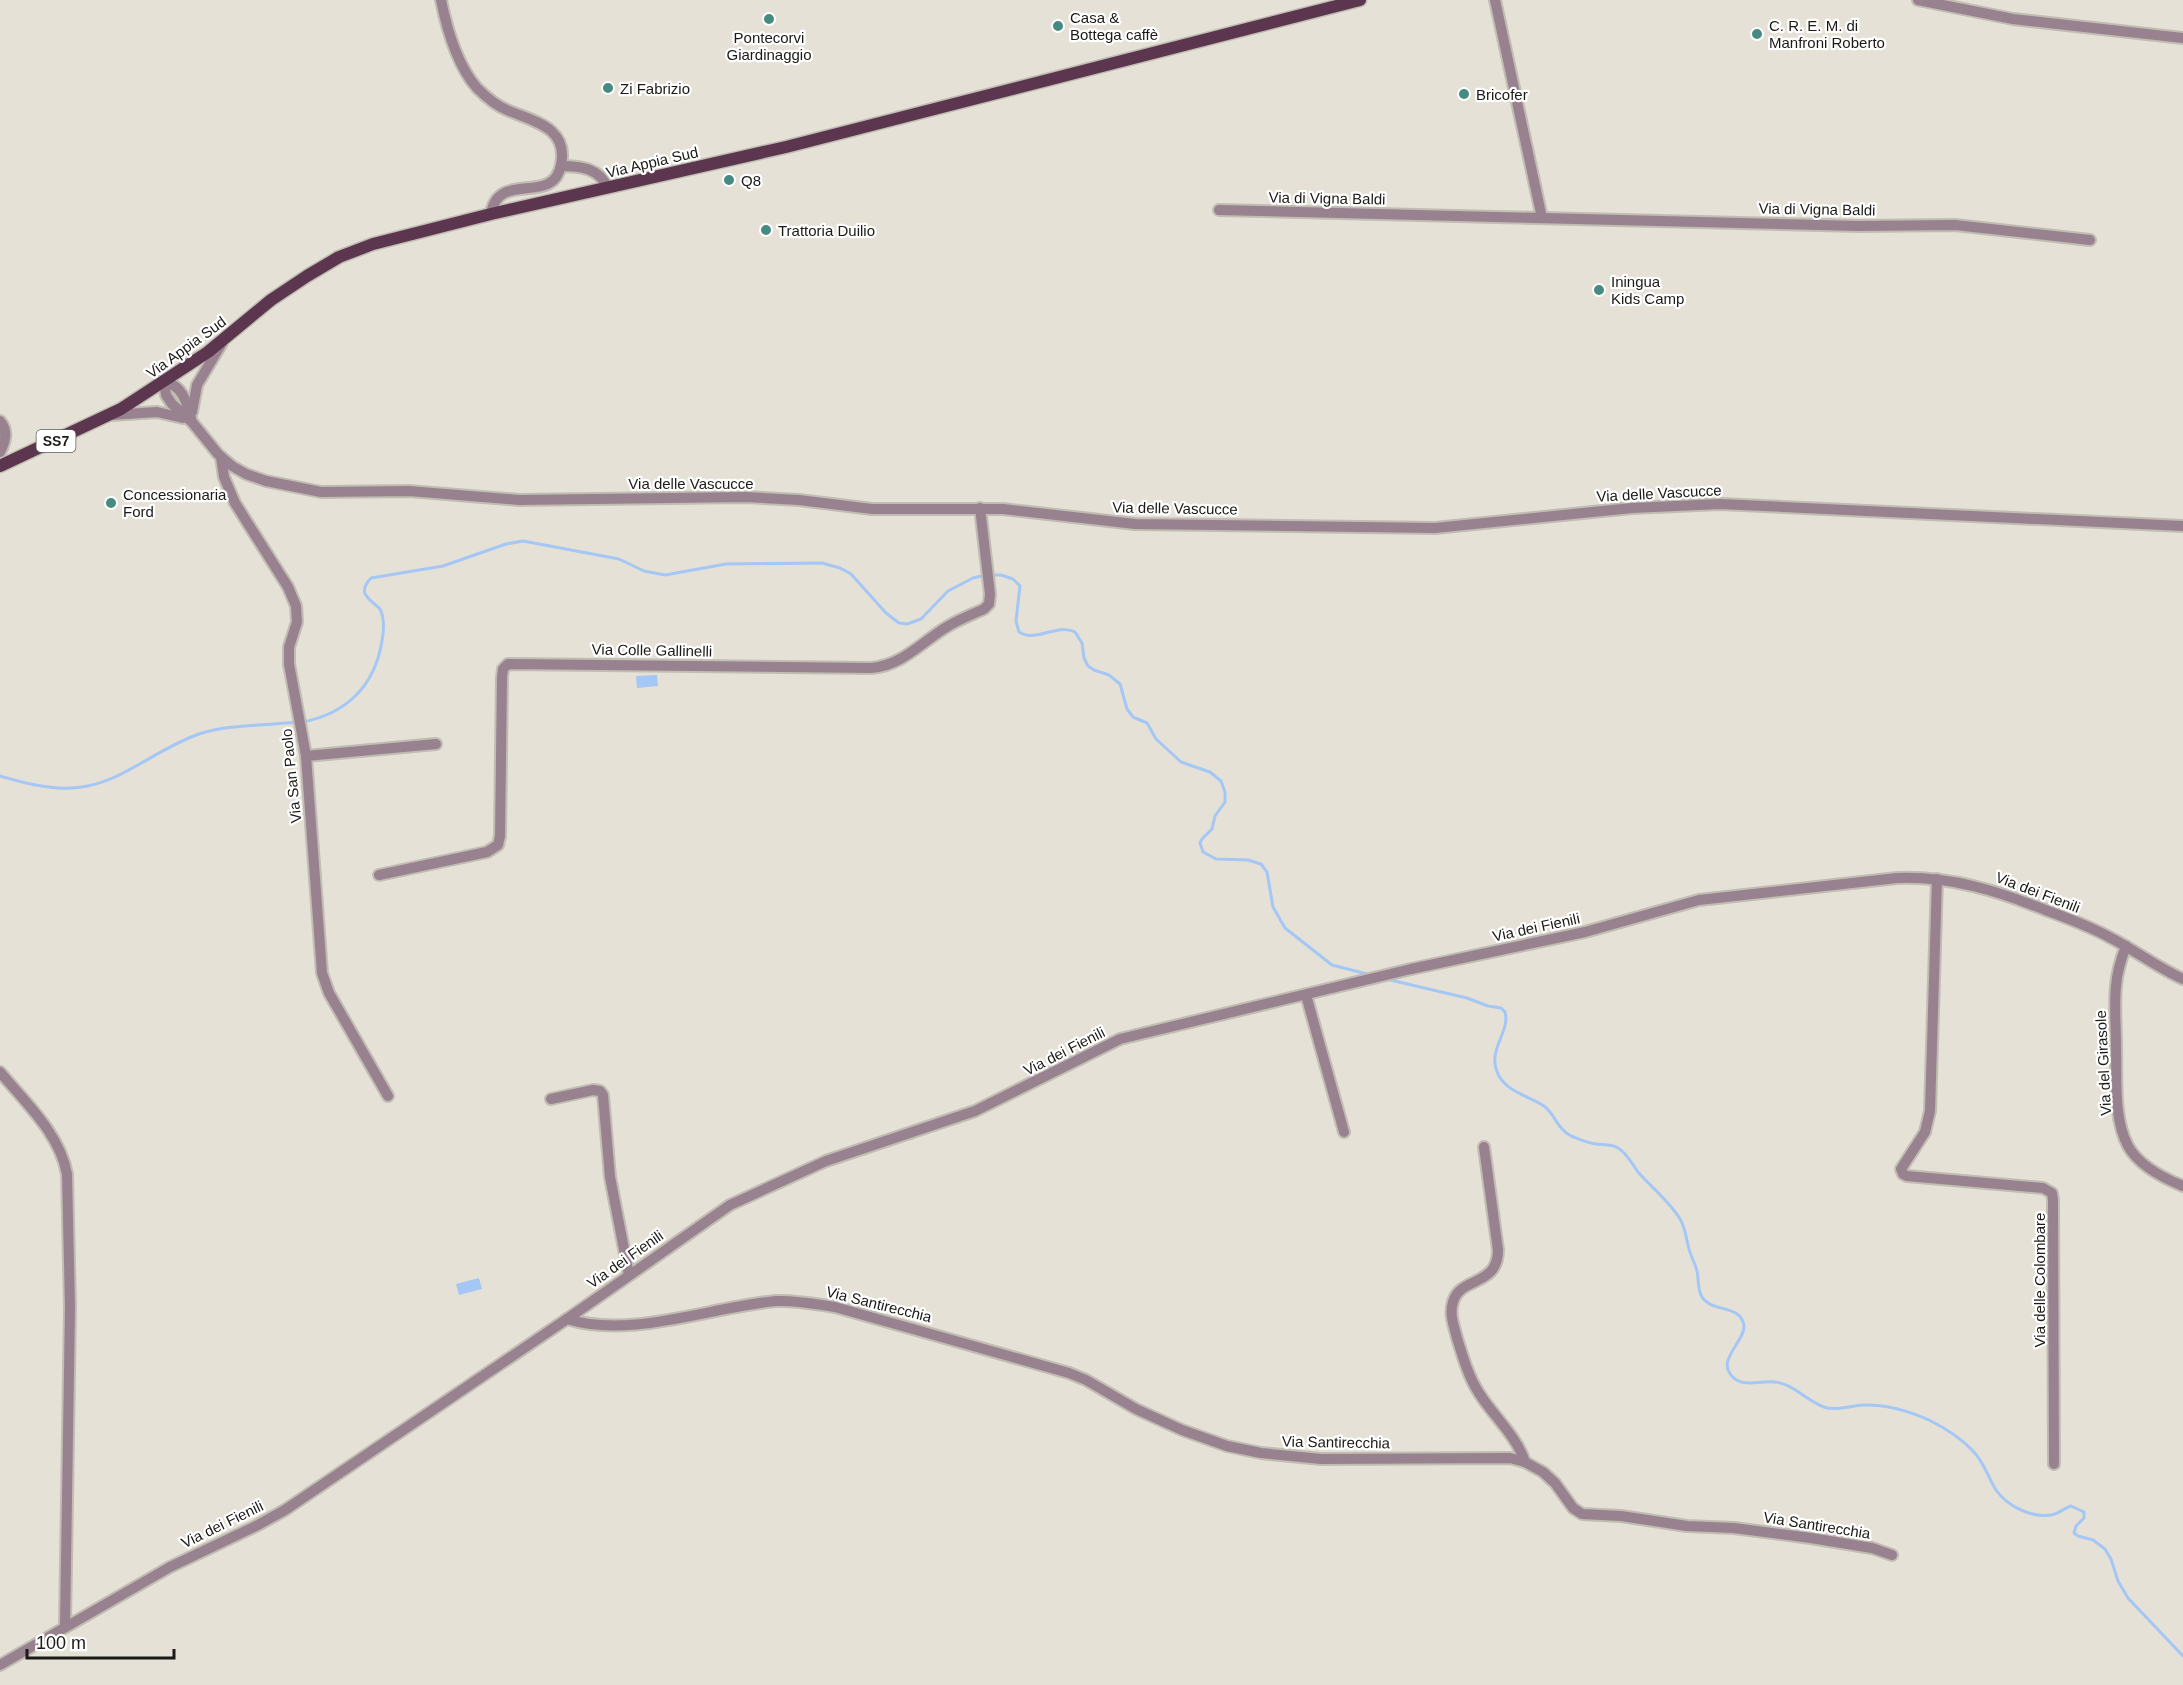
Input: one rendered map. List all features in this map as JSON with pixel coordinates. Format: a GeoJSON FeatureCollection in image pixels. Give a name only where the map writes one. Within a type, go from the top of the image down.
{"type":"FeatureCollection","features":[{"type":"Feature","properties":{"kind":"main road","name":"Via Appia Sud"},"geometry":{"type":"LineString","coordinates":[[0,466],[111,415],[164,382],[224,340],[280,294],[339,257],[391,238],[786,147],[1333,3],[1360,0]]}},
{"type":"Feature","properties":{"kind":"street"},"geometry":{"type":"LineString","coordinates":[[441,0],[453,43],[470,78],[482,93],[494,102],[549,128],[560,146],[561,166],[557,175],[548,184],[510,190],[500,195],[494,203],[491,214]]}},
{"type":"Feature","properties":{"kind":"street"},"geometry":{"type":"LineString","coordinates":[[1495,0],[1542,218]]}},
{"type":"Feature","properties":{"kind":"street"},"geometry":{"type":"LineString","coordinates":[[1918,0],[2020,20],[2183,38]]}},
{"type":"Feature","properties":{"kind":"street"},"geometry":{"type":"LineString","coordinates":[[561,166],[591,170],[601,176],[608,188]]}},
{"type":"Feature","properties":{"kind":"street","name":"Via di Vigna Baldi"},"geometry":{"type":"LineString","coordinates":[[1219,210],[1859,226],[1955,225],[2090,240]]}},
{"type":"Feature","properties":{"kind":"street"},"geometry":{"type":"LineString","coordinates":[[111,415],[163,413],[192,422],[192,403],[197,385],[224,340]]}},
{"type":"Feature","properties":{"kind":"street","name":"Via delle Vascucce"},"geometry":{"type":"LineString","coordinates":[[164,382],[169,401],[192,422],[221,457],[238,470],[296,488],[325,492],[409,491],[512,500],[746,497],[872,508],[980,508],[1135,524],[1415,528],[1461,526],[1632,507],[1720,504],[2183,526]]}},
{"type":"Feature","properties":{"kind":"street"},"geometry":{"type":"LineString","coordinates":[[0,421],[4,425],[6,434],[0,452]]}},
{"type":"Feature","properties":{"kind":"street","name":"Via San Paolo"},"geometry":{"type":"LineString","coordinates":[[221,457],[224,477],[235,503],[288,587],[296,606],[297,622],[288,655],[306,756],[322,973],[327,990],[388,1096]]}},
{"type":"Feature","properties":{"kind":"street","name":"Via Colle Gallinelli"},"geometry":{"type":"LineString","coordinates":[[379,875],[487,852],[498,845],[502,677],[504,668],[508,664],[879,667],[896,662],[946,627],[984,609],[990,602],[980,508]]}},
{"type":"Feature","properties":{"kind":"street"},"geometry":{"type":"LineString","coordinates":[[306,756],[436,744]]}},
{"type":"Feature","properties":{"kind":"street","name":"Via dei Fienili"},"geometry":{"type":"LineString","coordinates":[[0,1665],[178,1562],[277,1515],[567,1319],[713,1216],[748,1196],[826,1161],[969,1114],[1115,1041],[1411,969],[1585,932],[1708,898],[1871,880],[1937,879],[1971,884],[2010,896],[2095,930],[2183,979]]}},
{"type":"Feature","properties":{"kind":"street","name":"Via delle Colombare"},"geometry":{"type":"LineString","coordinates":[[1937,879],[1930,1111],[1925,1132],[1901,1169],[1907,1176],[2038,1187],[2048,1189],[2052,1193],[2054,1200],[2054,1464]]}},
{"type":"Feature","properties":{"kind":"street","name":"Via del Girasole"},"geometry":{"type":"LineString","coordinates":[[2126,946],[2118,969],[2115,993],[2118,1102],[2122,1129],[2128,1146],[2139,1160],[2152,1170],[2183,1186]]}},
{"type":"Feature","properties":{"kind":"street"},"geometry":{"type":"LineString","coordinates":[[1306,995],[1344,1131]]}},
{"type":"Feature","properties":{"kind":"street"},"geometry":{"type":"LineString","coordinates":[[0,1072],[53,1138],[63,1158],[67,1173],[70,1307],[65,1626]]}},
{"type":"Feature","properties":{"kind":"street"},"geometry":{"type":"LineString","coordinates":[[551,1099],[593,1090],[600,1091],[603,1095],[611,1186],[629,1275]]}},
{"type":"Feature","properties":{"kind":"street"},"geometry":{"type":"LineString","coordinates":[[1484,1147],[1498,1260],[1489,1274],[1456,1293],[1452,1303],[1452,1318],[1472,1381],[1516,1442],[1525,1462]]}},
{"type":"Feature","properties":{"kind":"street","name":"Via Santirecchia"},"geometry":{"type":"LineString","coordinates":[[567,1319],[605,1325],[673,1319],[776,1301],[835,1306],[1075,1375],[1175,1427],[1245,1450],[1306,1458],[1499,1457],[1525,1462],[1547,1475],[1573,1509],[1582,1514],[1622,1516],[1682,1526],[1734,1528],[1812,1538],[1867,1547],[1892,1555]]}},
{"type":"Feature","properties":{"kind":"water"},"geometry":{"type":"Polygon","coordinates":[[[657,675],[658,686],[637,688],[636,676],[657,675]]]}},
{"type":"Feature","properties":{"kind":"water"},"geometry":{"type":"Polygon","coordinates":[[[479,1278],[482,1289],[459,1295],[456,1284],[479,1278]]]}},
{"type":"Feature","properties":{"kind":"waterway"},"geometry":{"type":"LineString","coordinates":[[302,722],[318,718],[345,704],[356,695],[373,671],[383,637],[384,625],[380,609],[366,596],[365,588],[371,578],[443,566],[506,544],[523,541],[619,559],[644,571],[665,575],[726,564],[822,563],[851,574],[886,613],[899,623],[907,624],[921,619],[948,591],[973,578],[1001,575],[1013,579],[1020,586],[1016,621],[1019,632],[1026,635],[1061,630],[1075,632],[1082,643],[1084,658],[1088,666],[1109,675],[1120,684],[1127,709],[1133,717],[1147,723],[1156,739],[1181,762],[1210,772],[1221,781],[1225,792],[1225,802],[1215,816],[1212,829],[1200,843],[1203,852],[1216,859],[1248,860],[1261,864],[1267,872],[1273,907],[1285,928],[1332,965],[1371,975]]}},
{"type":"Feature","properties":{"kind":"waterway"},"geometry":{"type":"LineString","coordinates":[[0,776],[33,785],[78,788],[109,780],[199,734],[235,727],[296,722]]}},
{"type":"Feature","properties":{"kind":"waterway"},"geometry":{"type":"LineString","coordinates":[[1386,979],[1467,998],[1501,1008],[1505,1012],[1505,1027],[1495,1058],[1495,1067],[1499,1076],[1508,1086],[1544,1106],[1566,1133],[1583,1141],[1613,1146],[1621,1150],[1676,1213],[1685,1230],[1697,1271],[1700,1294],[1712,1305],[1732,1311],[1742,1319],[1743,1332],[1728,1359],[1727,1366],[1735,1379],[1744,1383],[1782,1383],[1827,1408],[1880,1406],[1921,1417],[1947,1430],[1968,1446],[1977,1455],[1996,1490],[2013,1506],[2036,1515],[2054,1514],[2071,1506],[2084,1512],[2084,1518],[2076,1526],[2074,1533],[2093,1540],[2105,1549],[2118,1581],[2128,1598],[2183,1656]]}},
{"type":"Feature","properties":{"kind":"place","name":"Pontecorvi Giardinaggio"},"geometry":{"type":"Point","coordinates":[769,19]}},
{"type":"Feature","properties":{"kind":"place","name":"Casa & Bottega caffè"},"geometry":{"type":"Point","coordinates":[1058,26]}},
{"type":"Feature","properties":{"kind":"place","name":"C. R. E. M. di Manfroni Roberto"},"geometry":{"type":"Point","coordinates":[1757,34]}},
{"type":"Feature","properties":{"kind":"place","name":"Zi Fabrizio"},"geometry":{"type":"Point","coordinates":[608,88]}},
{"type":"Feature","properties":{"kind":"place","name":"Bricofer"},"geometry":{"type":"Point","coordinates":[1464,94]}},
{"type":"Feature","properties":{"kind":"place","name":"Q8"},"geometry":{"type":"Point","coordinates":[729,180]}},
{"type":"Feature","properties":{"kind":"place","name":"Trattoria Duilio"},"geometry":{"type":"Point","coordinates":[766,230]}},
{"type":"Feature","properties":{"kind":"place","name":"Iningua Kids Camp"},"geometry":{"type":"Point","coordinates":[1599,290]}},
{"type":"Feature","properties":{"kind":"place","name":"Concessionaria Ford"},"geometry":{"type":"Point","coordinates":[111,503]}}]}
